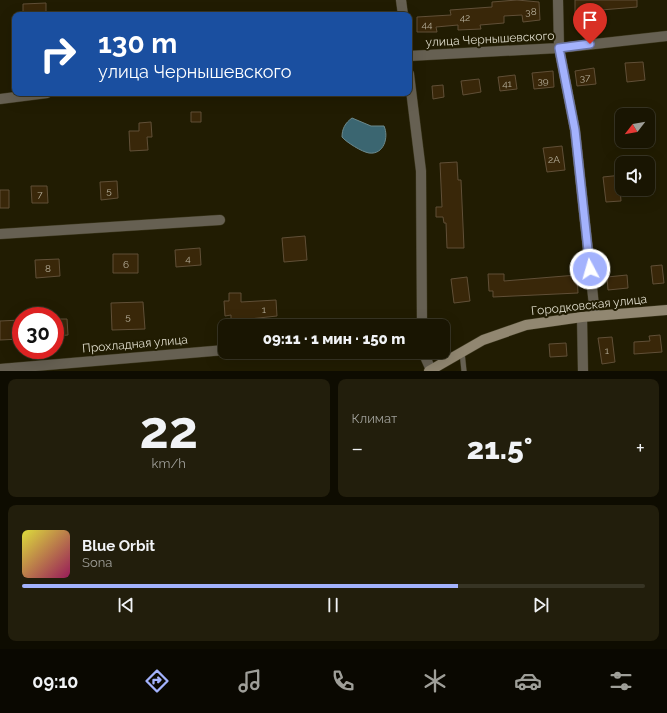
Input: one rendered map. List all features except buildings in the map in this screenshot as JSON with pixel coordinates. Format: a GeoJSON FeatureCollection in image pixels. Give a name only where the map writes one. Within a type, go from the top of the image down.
{"type":"FeatureCollection","features":[{"type":"Feature","properties":{"kind":"main road","name":"Городковская улица"},"geometry":{"type":"LineString","coordinates":[[430,370],[483,340],[526,326],[595,315],[667,310]]}},
{"type":"Feature","properties":{"kind":"street"},"geometry":{"type":"LineString","coordinates":[[401,0],[403,12]]}},
{"type":"Feature","properties":{"kind":"street"},"geometry":{"type":"LineString","coordinates":[[558,0],[559,48],[575,130],[595,315]]}},
{"type":"Feature","properties":{"kind":"street","name":"улица Чернышевского"},"geometry":{"type":"LineString","coordinates":[[412,56],[559,48],[667,36]]}},
{"type":"Feature","properties":{"kind":"street"},"geometry":{"type":"LineString","coordinates":[[0,99],[24,96]]}},
{"type":"Feature","properties":{"kind":"street"},"geometry":{"type":"LineString","coordinates":[[412,96],[421,171],[422,319]]}},
{"type":"Feature","properties":{"kind":"street"},"geometry":{"type":"LineString","coordinates":[[0,234],[220,220]]}},
{"type":"Feature","properties":{"kind":"street"},"geometry":{"type":"LineString","coordinates":[[582,317],[583,371]]}},
{"type":"Feature","properties":{"kind":"street","name":"Прохладная улица"},"geometry":{"type":"LineString","coordinates":[[0,369],[218,351]]}},
{"type":"Feature","properties":{"kind":"street"},"geometry":{"type":"LineString","coordinates":[[425,359],[430,370]]}},
{"type":"Feature","properties":{"kind":"lane"},"geometry":{"type":"LineString","coordinates":[[462,352],[464,371]]}},
{"type":"Feature","properties":{"kind":"water"},"geometry":{"type":"Polygon","coordinates":[[[352,118],[371,126],[384,126],[386,135],[382,148],[374,153],[369,153],[354,146],[342,137],[344,126],[352,118]]]}},
{"type":"Feature","properties":{"kind":"route"},"geometry":{"type":"LineString","coordinates":[[590,44],[559,48],[575,130],[590,269]]}}]}
